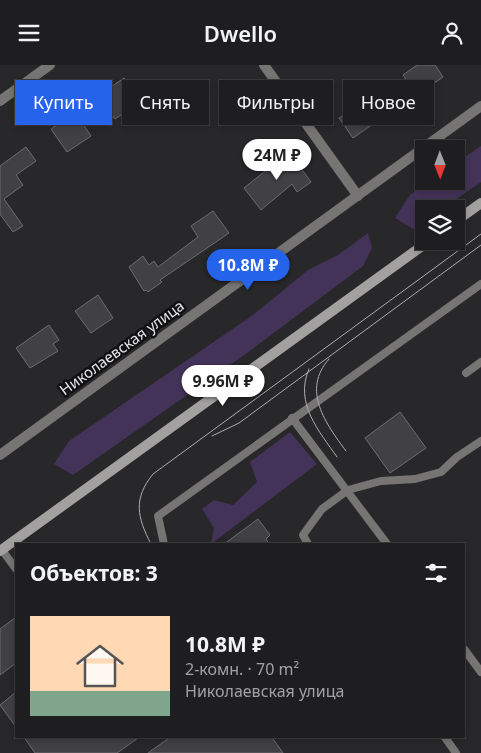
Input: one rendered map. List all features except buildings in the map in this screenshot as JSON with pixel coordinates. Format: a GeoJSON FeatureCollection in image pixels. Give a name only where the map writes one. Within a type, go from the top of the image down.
{"type":"FeatureCollection","features":[{"type":"Feature","properties":{"kind":"main road"},"geometry":{"type":"LineString","coordinates":[[465,215],[481,203]]}},
{"type":"Feature","properties":{"kind":"main road"},"geometry":{"type":"LineString","coordinates":[[1,550],[417,250]]}},
{"type":"Feature","properties":{"kind":"street"},"geometry":{"type":"LineString","coordinates":[[0,101],[50,65]]}},
{"type":"Feature","properties":{"kind":"street"},"geometry":{"type":"LineString","coordinates":[[264,65],[358,196]]}},
{"type":"Feature","properties":{"kind":"street","name":"Николаевская улица"},"geometry":{"type":"LineString","coordinates":[[0,455],[481,107]]}},
{"type":"Feature","properties":{"kind":"lane"},"geometry":{"type":"LineString","coordinates":[[164,543],[158,517],[292,419],[480,287]]}},
{"type":"Feature","properties":{"kind":"lane"},"geometry":{"type":"LineString","coordinates":[[466,373],[481,362]]}},
{"type":"Feature","properties":{"kind":"lane"},"geometry":{"type":"LineString","coordinates":[[292,419],[348,490],[386,543]]}},
{"type":"Feature","properties":{"kind":"lane"},"geometry":{"type":"LineString","coordinates":[[307,543],[303,535],[322,509],[348,490],[381,481],[414,479],[441,472],[457,457],[481,441]]}},
{"type":"Feature","properties":{"kind":"lane"},"geometry":{"type":"LineString","coordinates":[[1,550],[15,568]]}},
{"type":"Feature","properties":{"kind":"lane"},"geometry":{"type":"LineString","coordinates":[[465,650],[481,672]]}},
{"type":"Feature","properties":{"kind":"lane"},"geometry":{"type":"LineString","coordinates":[[445,738],[456,753]]}},
{"type":"Feature","properties":{"kind":"shaded area"},"geometry":{"type":"Polygon","coordinates":[[[481,146],[481,182],[455,200],[415,200],[415,228],[413,229],[395,218],[410,195],[417,190],[465,190],[465,157],[481,146]]]}},
{"type":"Feature","properties":{"kind":"shaded area"},"geometry":{"type":"Polygon","coordinates":[[[368,233],[372,248],[363,266],[247,353],[73,475],[54,464],[69,441],[253,315],[308,270],[338,255],[368,233]]]}},
{"type":"Feature","properties":{"kind":"shaded area"},"geometry":{"type":"Polygon","coordinates":[[[290,432],[317,464],[211,543],[214,528],[202,509],[214,500],[233,505],[257,482],[250,462],[290,432]]]}},
{"type":"Feature","properties":{"kind":"tram line"},"geometry":{"type":"LineString","coordinates":[[151,543],[140,517],[139,508],[142,492],[153,474],[481,234]]}},
{"type":"Feature","properties":{"kind":"tram line"},"geometry":{"type":"LineString","coordinates":[[212,436],[239,423],[481,245]]}},
{"type":"Feature","properties":{"kind":"tram line"},"geometry":{"type":"LineString","coordinates":[[329,359],[321,371],[317,383],[317,395],[324,418],[346,451]]}},
{"type":"Feature","properties":{"kind":"tram line"},"geometry":{"type":"LineString","coordinates":[[309,369],[305,381],[307,405],[316,427],[337,457]]}}]}
